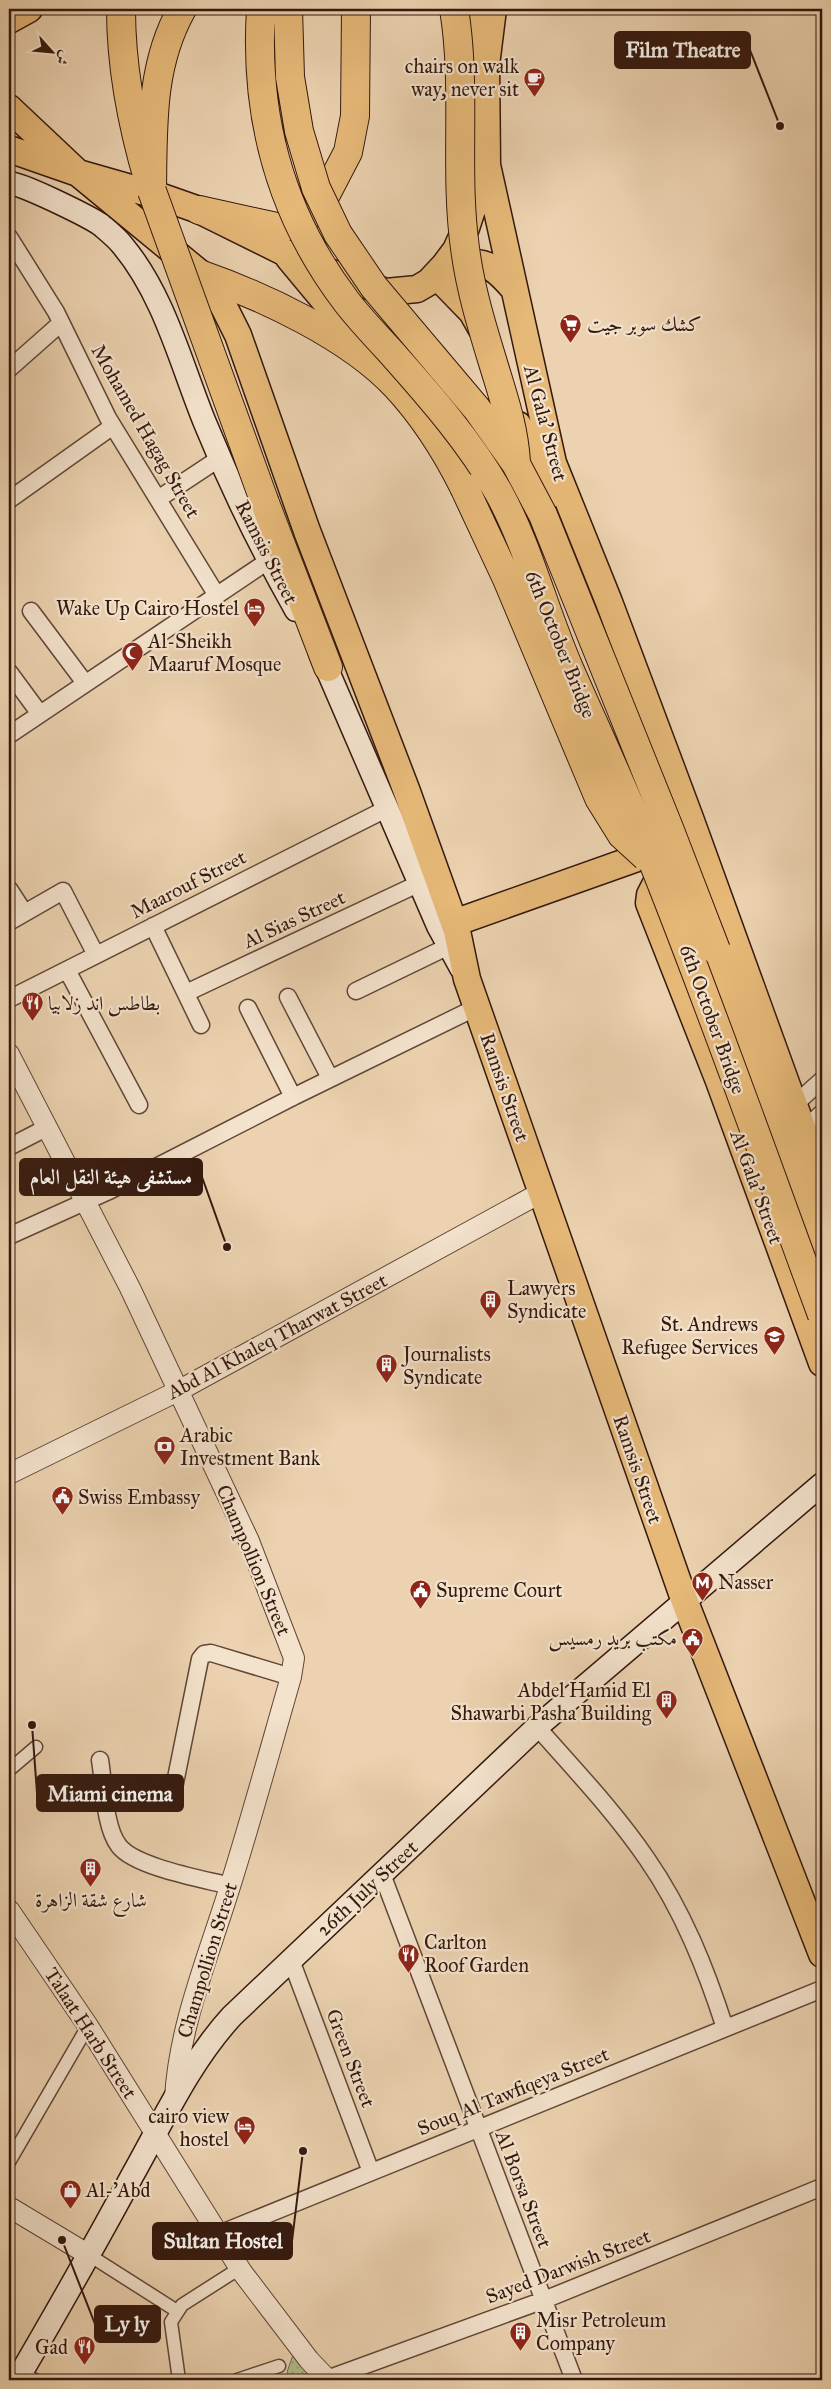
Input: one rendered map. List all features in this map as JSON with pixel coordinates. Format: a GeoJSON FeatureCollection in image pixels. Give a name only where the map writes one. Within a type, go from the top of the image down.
{"type":"FeatureCollection","features":[{"type":"Feature","properties":{"kind":"highway"},"geometry":{"type":"LineString","coordinates":[[121,9],[127,88],[135,134],[152,190],[265,503],[328,667]]}},
{"type":"Feature","properties":{"kind":"highway"},"geometry":{"type":"LineString","coordinates":[[152,190],[153,100],[163,53],[182,9]]}},
{"type":"Feature","properties":{"kind":"highway","name":"6th October Bridge"},"geometry":{"type":"LineString","coordinates":[[261,9],[261,77],[266,123],[296,222],[318,260],[347,303],[438,407],[468,446],[499,493],[522,546],[556,638],[654,863],[822,1315]]}},
{"type":"Feature","properties":{"kind":"highway","name":"6th October Bridge"},"geometry":{"type":"LineString","coordinates":[[288,9],[290,77],[299,131],[316,188],[338,234],[374,287],[477,409],[516,464],[543,515],[716,950],[822,1253]]}},
{"type":"Feature","properties":{"kind":"highway"},"geometry":{"type":"LineString","coordinates":[[199,210],[281,228],[297,224],[312,213],[323,200],[348,152],[354,116],[356,9]]}},
{"type":"Feature","properties":{"kind":"highway"},"geometry":{"type":"LineString","coordinates":[[454,9],[460,58],[462,210],[465,248],[475,302],[510,415],[516,464]]}},
{"type":"Feature","properties":{"kind":"highway"},"geometry":{"type":"LineString","coordinates":[[202,275],[245,290],[322,331],[355,352],[396,385],[438,441],[464,486],[507,579],[599,798],[622,836],[654,863]]}},
{"type":"Feature","properties":{"kind":"main road"},"geometry":{"type":"LineString","coordinates":[[471,9],[486,65]]}},
{"type":"Feature","properties":{"kind":"main road","name":"Al Gala' Street"},"geometry":{"type":"LineString","coordinates":[[493,9],[486,65],[487,164],[553,463],[609,602],[690,818],[803,1130],[822,1190]]}},
{"type":"Feature","properties":{"kind":"main road"},"geometry":{"type":"LineString","coordinates":[[9,108],[78,174]]}},
{"type":"Feature","properties":{"kind":"main road"},"geometry":{"type":"LineString","coordinates":[[9,149],[78,174],[162,197],[199,210],[312,266],[386,292],[400,293],[417,289],[436,275],[456,250],[466,228],[487,164]]}},
{"type":"Feature","properties":{"kind":"main road","name":"Ramsis Street"},"geometry":{"type":"LineString","coordinates":[[78,174],[202,275],[224,307],[238,335],[307,531],[406,789],[451,935],[478,1007],[685,1602],[822,1954]]}},
{"type":"Feature","properties":{"kind":"main road","name":"Ramsis Street"},"geometry":{"type":"LineString","coordinates":[[9,183],[38,193],[99,224],[123,245],[144,278],[164,316],[220,458],[268,561],[328,667],[420,883],[451,935]]}},
{"type":"Feature","properties":{"kind":"main road"},"geometry":{"type":"LineString","coordinates":[[286,254],[396,385]]}},
{"type":"Feature","properties":{"kind":"main road"},"geometry":{"type":"LineString","coordinates":[[459,298],[459,275],[466,264],[474,262],[492,267],[514,289]]}},
{"type":"Feature","properties":{"kind":"main road","name":"Al Gala' Street"},"geometry":{"type":"LineString","coordinates":[[436,275],[472,312],[492,346],[533,468],[585,605],[670,814],[668,838],[654,852],[451,935]]}},
{"type":"Feature","properties":{"kind":"main road","name":"Al Gala' Street"},"geometry":{"type":"LineString","coordinates":[[690,818],[650,895],[649,903],[719,1081],[822,1363]]}},
{"type":"Feature","properties":{"kind":"main road","name":"26th July Street"},"geometry":{"type":"LineString","coordinates":[[24,2378],[175,2098],[200,2055],[215,2035],[291,1960],[537,1727],[822,1484]]}},
{"type":"Feature","properties":{"kind":"street","name":"Mohamed Hagag Street"},"geometry":{"type":"LineString","coordinates":[[9,237],[61,323],[113,426],[216,594]]}},
{"type":"Feature","properties":{"kind":"street"},"geometry":{"type":"LineString","coordinates":[[9,369],[61,323]]}},
{"type":"Feature","properties":{"kind":"street"},"geometry":{"type":"LineString","coordinates":[[9,500],[113,426]]}},
{"type":"Feature","properties":{"kind":"street"},"geometry":{"type":"LineString","coordinates":[[158,499],[220,458]]}},
{"type":"Feature","properties":{"kind":"street"},"geometry":{"type":"LineString","coordinates":[[9,735],[216,594],[268,561]]}},
{"type":"Feature","properties":{"kind":"street"},"geometry":{"type":"LineString","coordinates":[[31,610],[85,683]]}},
{"type":"Feature","properties":{"kind":"street"},"geometry":{"type":"LineString","coordinates":[[9,672],[40,714]]}},
{"type":"Feature","properties":{"kind":"street","name":"Maarouf Street"},"geometry":{"type":"LineString","coordinates":[[9,999],[388,808]]}},
{"type":"Feature","properties":{"kind":"street","name":"Al Sias Street"},"geometry":{"type":"LineString","coordinates":[[186,994],[420,883]]}},
{"type":"Feature","properties":{"kind":"street"},"geometry":{"type":"LineString","coordinates":[[9,889],[24,912]]}},
{"type":"Feature","properties":{"kind":"street"},"geometry":{"type":"LineString","coordinates":[[9,922],[63,892],[96,955]]}},
{"type":"Feature","properties":{"kind":"street"},"geometry":{"type":"LineString","coordinates":[[152,926],[201,1025]]}},
{"type":"Feature","properties":{"kind":"street"},"geometry":{"type":"LineString","coordinates":[[356,991],[451,935]]}},
{"type":"Feature","properties":{"kind":"street"},"geometry":{"type":"LineString","coordinates":[[67,970],[139,1104]]}},
{"type":"Feature","properties":{"kind":"street"},"geometry":{"type":"LineString","coordinates":[[288,997],[330,1078]]}},
{"type":"Feature","properties":{"kind":"street"},"geometry":{"type":"LineString","coordinates":[[9,1236],[86,1201],[293,1096],[478,1007]]}},
{"type":"Feature","properties":{"kind":"street"},"geometry":{"type":"LineString","coordinates":[[248,1008],[293,1096]]}},
{"type":"Feature","properties":{"kind":"street","name":"Champollion Street"},"geometry":{"type":"LineString","coordinates":[[9,1054],[15,1080],[48,1127],[130,1288],[262,1570],[294,1658],[291,1677],[184,2035],[177,2066],[175,2098]]}},
{"type":"Feature","properties":{"kind":"street"},"geometry":{"type":"LineString","coordinates":[[794,1105],[822,1080]]}},
{"type":"Feature","properties":{"kind":"street"},"geometry":{"type":"LineString","coordinates":[[803,1130],[822,1113]]}},
{"type":"Feature","properties":{"kind":"street"},"geometry":{"type":"LineString","coordinates":[[9,1147],[48,1127]]}},
{"type":"Feature","properties":{"kind":"street","name":"Abd Al Khaleq Tharwat Street"},"geometry":{"type":"LineString","coordinates":[[9,1474],[178,1391],[542,1192]]}},
{"type":"Feature","properties":{"kind":"street"},"geometry":{"type":"LineString","coordinates":[[174,1788],[200,1659],[204,1654],[211,1653],[291,1677]]}},
{"type":"Feature","properties":{"kind":"street"},"geometry":{"type":"LineString","coordinates":[[537,1727],[619,1821],[648,1860],[674,1902],[696,1946],[725,2028]]}},
{"type":"Feature","properties":{"kind":"street"},"geometry":{"type":"LineString","coordinates":[[9,1770],[36,1748]]}},
{"type":"Feature","properties":{"kind":"street"},"geometry":{"type":"LineString","coordinates":[[100,1760],[108,1818],[118,1846],[132,1857],[148,1864],[230,1886]]}},
{"type":"Feature","properties":{"kind":"street","name":"Al Borsa Street"},"geometry":{"type":"LineString","coordinates":[[382,1874],[574,2380]]}},
{"type":"Feature","properties":{"kind":"street","name":"Talaat Harb Street"},"geometry":{"type":"LineString","coordinates":[[9,1910],[88,2026],[240,2268],[309,2360],[328,2380]]}},
{"type":"Feature","properties":{"kind":"street","name":"Green Street"},"geometry":{"type":"LineString","coordinates":[[291,1960],[371,2172]]}},
{"type":"Feature","properties":{"kind":"street","name":"Souq Al Tawfiqeya Street"},"geometry":{"type":"LineString","coordinates":[[219,2234],[822,1989]]}},
{"type":"Feature","properties":{"kind":"street"},"geometry":{"type":"LineString","coordinates":[[9,2162],[88,2026]]}},
{"type":"Feature","properties":{"kind":"street","name":"Sayed Darwish Street"},"geometry":{"type":"LineString","coordinates":[[328,2380],[544,2300],[822,2187]]}},
{"type":"Feature","properties":{"kind":"street"},"geometry":{"type":"LineString","coordinates":[[9,2208],[89,2255],[177,2311]]}},
{"type":"Feature","properties":{"kind":"street"},"geometry":{"type":"LineString","coordinates":[[179,2380],[171,2322],[182,2305],[240,2268]]}},
{"type":"Feature","properties":{"kind":"street"},"geometry":{"type":"LineString","coordinates":[[237,2380],[279,2366]]}},
{"type":"Feature","properties":{"kind":"green space"},"geometry":{"type":"Polygon","coordinates":[[[293,2355],[319,2380],[291,2380],[287,2372],[293,2355]]]}},
{"type":"Feature","properties":{"kind":"place","name":"chairs on walk way, never sit"},"geometry":{"type":"Point","coordinates":[535,97]}},
{"type":"Feature","properties":{"kind":"place","name":"Film Theatre"},"geometry":{"type":"Point","coordinates":[780,126]}},
{"type":"Feature","properties":{"kind":"place","name":"كشك سوبر جيت"},"geometry":{"type":"Point","coordinates":[571,343]}},
{"type":"Feature","properties":{"kind":"place","name":"Wake Up Cairo Hostel"},"geometry":{"type":"Point","coordinates":[255,627]}},
{"type":"Feature","properties":{"kind":"place","name":"Al-Sheikh Maaruf Mosque"},"geometry":{"type":"Point","coordinates":[132,672]}},
{"type":"Feature","properties":{"kind":"place","name":"بطاطس اند زلابيا"},"geometry":{"type":"Point","coordinates":[32,1022]}},
{"type":"Feature","properties":{"kind":"place","name":"مستشفى هيئة النقل العام"},"geometry":{"type":"Point","coordinates":[227,1247]}},
{"type":"Feature","properties":{"kind":"place","name":"Lawyers Syndicate"},"geometry":{"type":"Point","coordinates":[491,1319]}},
{"type":"Feature","properties":{"kind":"place","name":"St. Andrews Refugee Services"},"geometry":{"type":"Point","coordinates":[774,1355]}},
{"type":"Feature","properties":{"kind":"place","name":"Journalists Syndicate"},"geometry":{"type":"Point","coordinates":[387,1384]}},
{"type":"Feature","properties":{"kind":"place","name":"Arabic Investment Bank"},"geometry":{"type":"Point","coordinates":[164,1466]}},
{"type":"Feature","properties":{"kind":"place","name":"Swiss Embassy"},"geometry":{"type":"Point","coordinates":[62,1516]}},
{"type":"Feature","properties":{"kind":"place","name":"Nasser"},"geometry":{"type":"Point","coordinates":[702,1601]}},
{"type":"Feature","properties":{"kind":"place","name":"Supreme Court"},"geometry":{"type":"Point","coordinates":[420,1609]}},
{"type":"Feature","properties":{"kind":"place","name":"مكتب بريد رمسيس"},"geometry":{"type":"Point","coordinates":[693,1657]}},
{"type":"Feature","properties":{"kind":"place","name":"Abdel Hamid El Shawarbi Pasha Building"},"geometry":{"type":"Point","coordinates":[667,1720]}},
{"type":"Feature","properties":{"kind":"place","name":"Miami cinema"},"geometry":{"type":"Point","coordinates":[32,1725]}},
{"type":"Feature","properties":{"kind":"place","name":"شارع شقة الزاهرة"},"geometry":{"type":"Point","coordinates":[91,1887]}},
{"type":"Feature","properties":{"kind":"place","name":"Carlton Roof Garden"},"geometry":{"type":"Point","coordinates":[408,1973]}},
{"type":"Feature","properties":{"kind":"place","name":"cairo view hostel"},"geometry":{"type":"Point","coordinates":[245,2146]}},
{"type":"Feature","properties":{"kind":"place","name":"Sultan Hostel"},"geometry":{"type":"Point","coordinates":[303,2151]}},
{"type":"Feature","properties":{"kind":"place","name":"Al-'Abd"},"geometry":{"type":"Point","coordinates":[70,2209]}},
{"type":"Feature","properties":{"kind":"place","name":"Ly ly"},"geometry":{"type":"Point","coordinates":[62,2240]}},
{"type":"Feature","properties":{"kind":"place","name":"Misr Petroleum Company"},"geometry":{"type":"Point","coordinates":[520,2351]}},
{"type":"Feature","properties":{"kind":"place","name":"Gad"},"geometry":{"type":"Point","coordinates":[84,2366]}}]}
